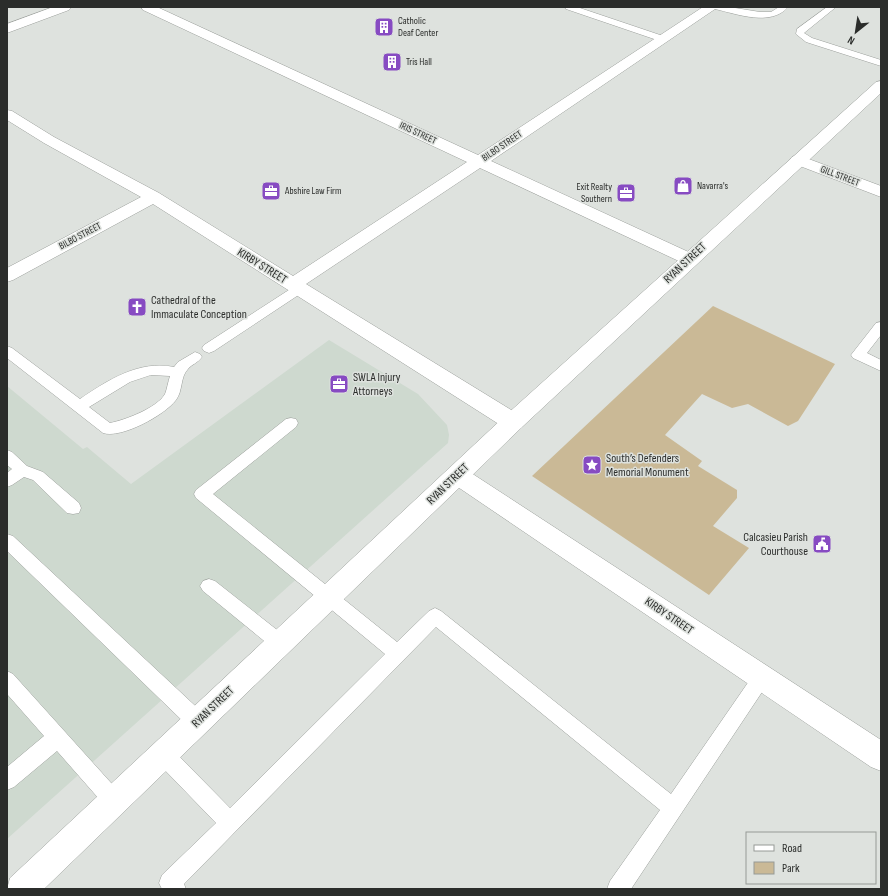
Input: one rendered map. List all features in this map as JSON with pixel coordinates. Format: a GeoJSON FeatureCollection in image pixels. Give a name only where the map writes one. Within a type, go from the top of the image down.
{"type":"FeatureCollection","features":[{"type":"Feature","properties":{"kind":"street"},"geometry":{"type":"LineString","coordinates":[[7,29],[65,7]]}},
{"type":"Feature","properties":{"kind":"street","name":"IRIS STREET"},"geometry":{"type":"LineString","coordinates":[[147,7],[689,259]]}},
{"type":"Feature","properties":{"kind":"street","name":"BILBO STREET"},"geometry":{"type":"LineString","coordinates":[[296,287],[479,161],[712,7]]}},
{"type":"Feature","properties":{"kind":"street","name":"RYAN STREET"},"geometry":{"type":"LineString","coordinates":[[21,889],[513,422],[689,259],[881,85]]}},
{"type":"Feature","properties":{"kind":"street","name":"KIRBY STREET"},"geometry":{"type":"LineString","coordinates":[[7,114],[49,140],[153,197],[513,422]]}},
{"type":"Feature","properties":{"kind":"street","name":"GILL STREET"},"geometry":{"type":"LineString","coordinates":[[798,160],[881,192]]}},
{"type":"Feature","properties":{"kind":"street","name":"BILBO STREET"},"geometry":{"type":"LineString","coordinates":[[7,276],[153,197]]}},
{"type":"Feature","properties":{"kind":"street","name":"KIRBY STREET"},"geometry":{"type":"LineString","coordinates":[[457,475],[881,757]]}},
{"type":"Feature","properties":{"kind":"lane"},"geometry":{"type":"LineString","coordinates":[[569,7],[663,39]]}},
{"type":"Feature","properties":{"kind":"lane"},"geometry":{"type":"LineString","coordinates":[[718,7],[740,12],[764,14],[774,14],[784,7]]}},
{"type":"Feature","properties":{"kind":"lane"},"geometry":{"type":"LineString","coordinates":[[832,7],[800,31],[800,34],[809,40],[881,63]]}},
{"type":"Feature","properties":{"kind":"lane"},"geometry":{"type":"LineString","coordinates":[[209,348],[296,287]]}},
{"type":"Feature","properties":{"kind":"lane"},"geometry":{"type":"LineString","coordinates":[[881,326],[858,355],[881,366]]}},
{"type":"Feature","properties":{"kind":"lane"},"geometry":{"type":"LineString","coordinates":[[7,351],[108,429],[130,424],[162,406],[171,397],[178,373],[183,365],[195,357]]}},
{"type":"Feature","properties":{"kind":"lane"},"geometry":{"type":"LineString","coordinates":[[79,407],[113,384],[136,374],[151,370],[169,370],[178,373]]}},
{"type":"Feature","properties":{"kind":"lane"},"geometry":{"type":"LineString","coordinates":[[291,423],[202,494],[398,654]]}},
{"type":"Feature","properties":{"kind":"lane"},"geometry":{"type":"LineString","coordinates":[[7,456],[22,470],[38,476],[73,508]]}},
{"type":"Feature","properties":{"kind":"lane"},"geometry":{"type":"LineString","coordinates":[[7,481],[22,470]]}},
{"type":"Feature","properties":{"kind":"lane"},"geometry":{"type":"LineString","coordinates":[[7,541],[198,722]]}},
{"type":"Feature","properties":{"kind":"lane"},"geometry":{"type":"LineString","coordinates":[[209,586],[280,643]]}},
{"type":"Feature","properties":{"kind":"lane"},"geometry":{"type":"LineString","coordinates":[[175,889],[170,883],[435,616],[673,808]]}},
{"type":"Feature","properties":{"kind":"lane"},"geometry":{"type":"LineString","coordinates":[[618,889],[762,677]]}},
{"type":"Feature","properties":{"kind":"lane"},"geometry":{"type":"LineString","coordinates":[[7,680],[114,801]]}},
{"type":"Feature","properties":{"kind":"lane"},"geometry":{"type":"LineString","coordinates":[[7,780],[57,738]]}},
{"type":"Feature","properties":{"kind":"lane"},"geometry":{"type":"LineString","coordinates":[[163,754],[230,823]]}},
{"type":"Feature","properties":{"kind":"shaded area"},"geometry":{"type":"Polygon","coordinates":[[[329,340],[418,394],[447,425],[449,435],[448,443],[7,839],[7,386],[83,449],[87,447],[131,484],[329,340]]]}},
{"type":"Feature","properties":{"kind":"green space"},"geometry":{"type":"Polygon","coordinates":[[[713,306],[835,364],[798,421],[788,426],[748,404],[732,408],[702,394],[665,435],[702,461],[698,466],[737,490],[737,498],[713,526],[749,548],[709,595],[532,476],[713,306]]]}},
{"type":"Feature","properties":{"kind":"place","name":"Catholic Deaf Center"},"geometry":{"type":"Point","coordinates":[384,27]}},
{"type":"Feature","properties":{"kind":"place","name":"Tris Hall"},"geometry":{"type":"Point","coordinates":[392,62]}},
{"type":"Feature","properties":{"kind":"place","name":"Navarra's"},"geometry":{"type":"Point","coordinates":[683,186]}},
{"type":"Feature","properties":{"kind":"place","name":"Abshire Law Firm"},"geometry":{"type":"Point","coordinates":[271,191]}},
{"type":"Feature","properties":{"kind":"place","name":"Exit Realty Southern"},"geometry":{"type":"Point","coordinates":[626,193]}},
{"type":"Feature","properties":{"kind":"place","name":"Cathedral of the Immaculate Conception"},"geometry":{"type":"Point","coordinates":[137,307]}},
{"type":"Feature","properties":{"kind":"place","name":"SWLA Injury Attorneys"},"geometry":{"type":"Point","coordinates":[339,384]}},
{"type":"Feature","properties":{"kind":"place","name":"South’s Defenders Memorial Monument"},"geometry":{"type":"Point","coordinates":[592,465]}},
{"type":"Feature","properties":{"kind":"place","name":"Calcasieu Parish Courthouse"},"geometry":{"type":"Point","coordinates":[822,544]}}]}
